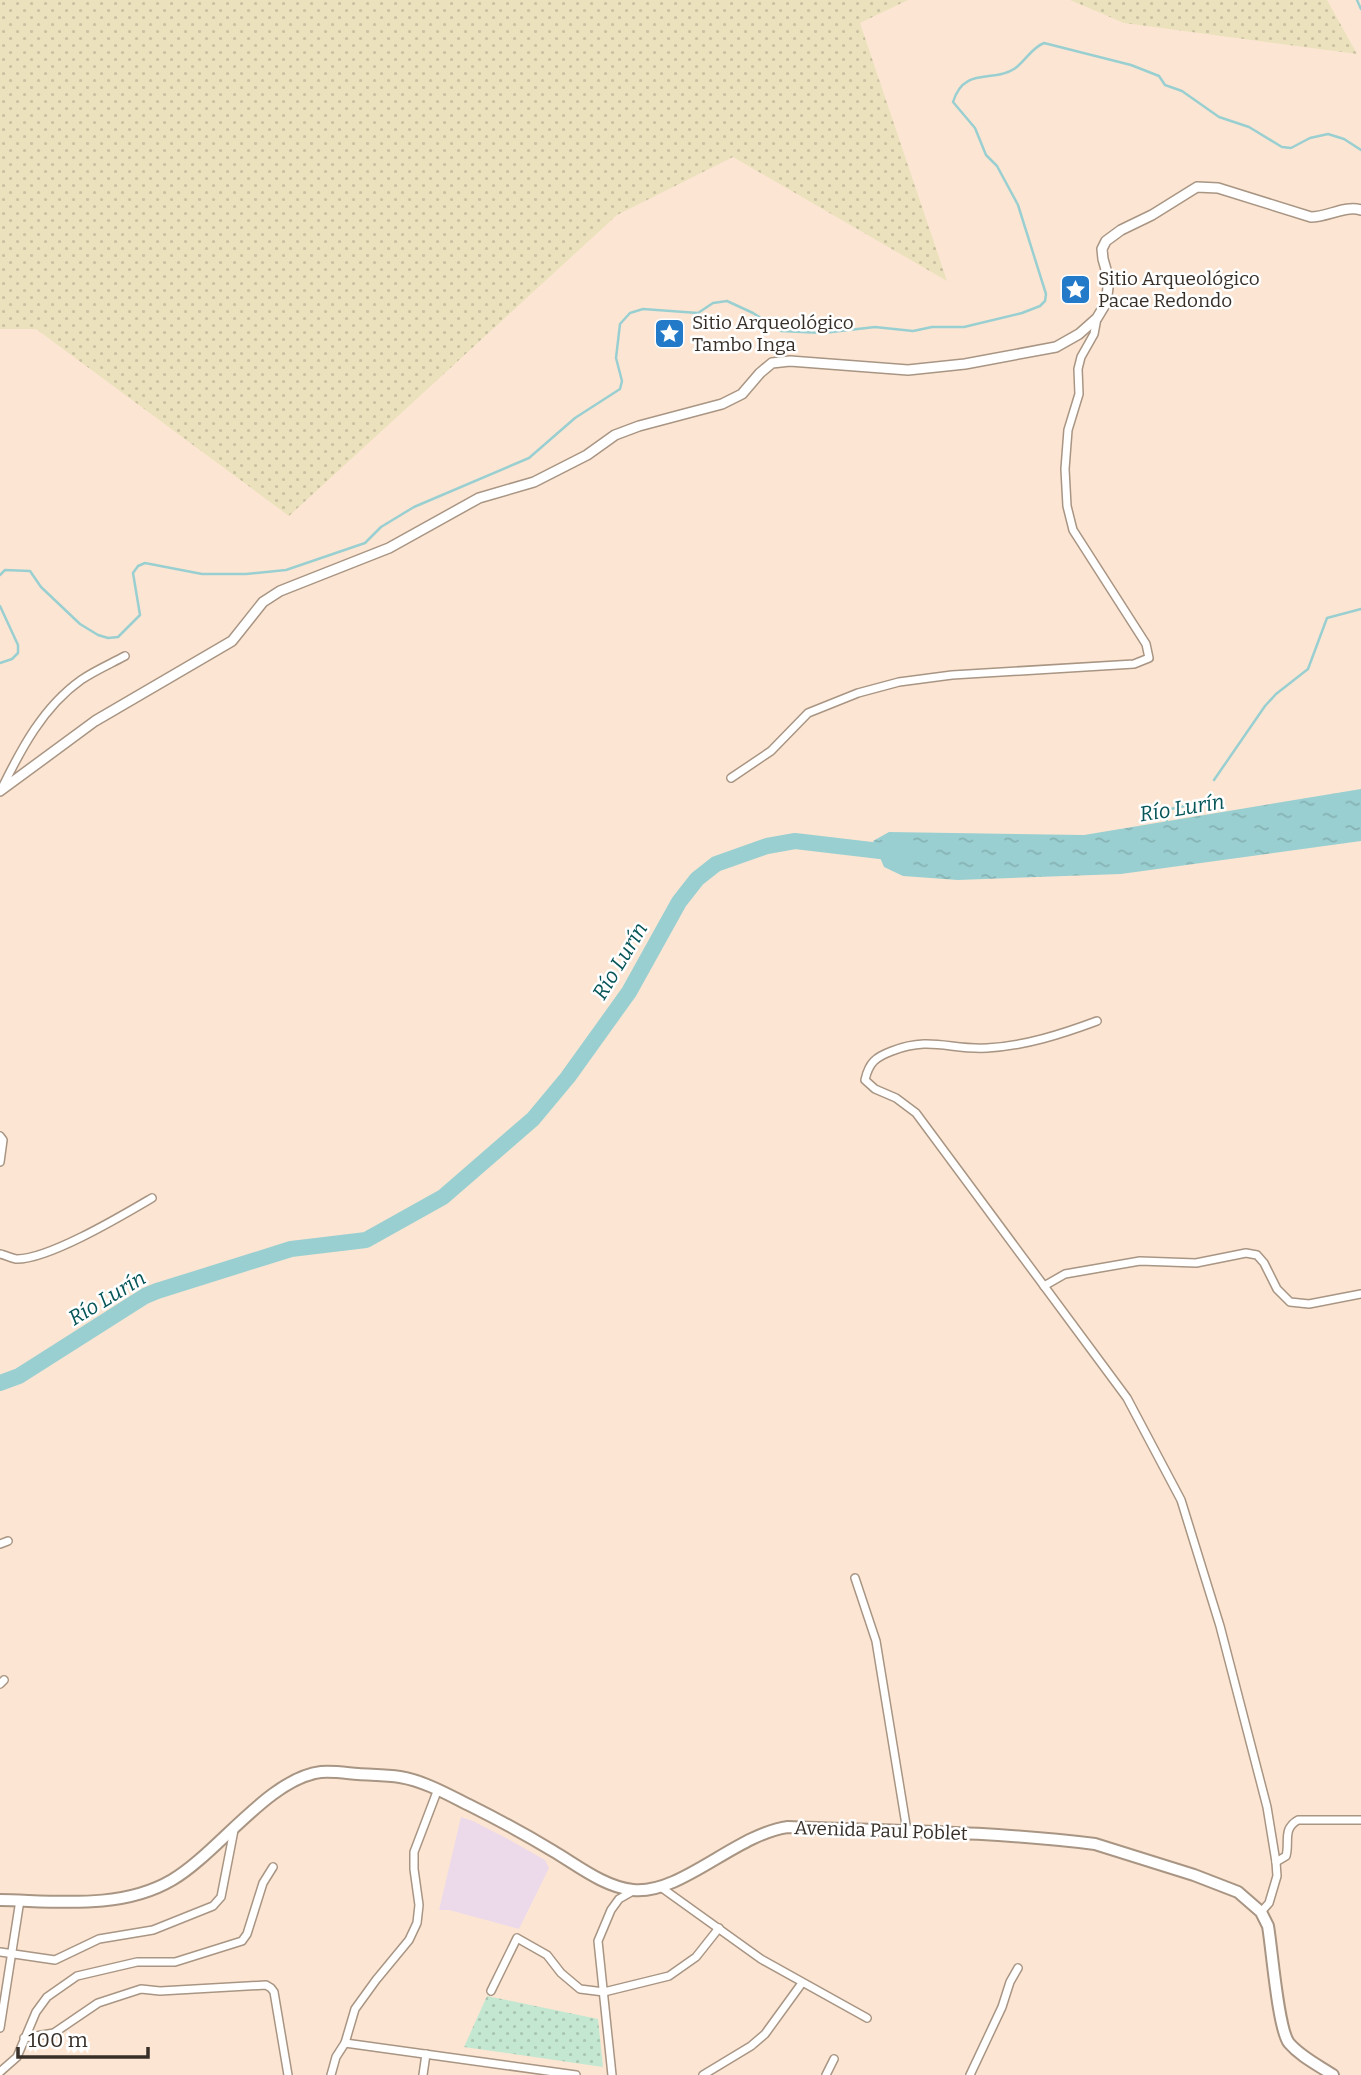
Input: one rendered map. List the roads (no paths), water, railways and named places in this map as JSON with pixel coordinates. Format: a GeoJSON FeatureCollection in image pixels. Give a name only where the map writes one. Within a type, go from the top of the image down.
{"type":"FeatureCollection","features":[{"type":"Feature","properties":{"kind":"main road","name":"Avenida Paul Poblet"},"geometry":{"type":"LineString","coordinates":[[0,1900],[100,1901],[151,1890],[172,1880],[198,1862],[271,1796],[287,1785],[321,1772],[402,1777],[438,1789],[521,1832],[610,1885],[634,1890],[662,1888],[737,1846],[777,1828],[788,1826],[1024,1835],[1095,1844],[1226,1887],[1247,1898],[1261,1912]]}},
{"type":"Feature","properties":{"kind":"main road"},"geometry":{"type":"LineString","coordinates":[[1261,1912],[1270,1938],[1287,2041],[1301,2054],[1333,2075]]}},
{"type":"Feature","properties":{"kind":"street"},"geometry":{"type":"LineString","coordinates":[[0,791],[95,722],[232,641],[263,602],[280,591],[389,548],[480,498],[534,482],[587,455],[615,435],[722,404],[742,394],[772,363],[790,361],[908,370],[965,364],[1056,347],[1079,334],[1097,318],[1106,303],[1110,280],[1103,258],[1105,241],[1197,187],[1218,188],[1311,217],[1355,208],[1361,210]]}},
{"type":"Feature","properties":{"kind":"street"},"geometry":{"type":"LineString","coordinates":[[731,778],[771,751],[808,713],[858,693],[899,682],[952,675],[1134,664],[1149,658],[1146,645],[1073,530],[1067,506],[1065,469],[1068,430],[1079,394],[1078,369],[1081,357],[1094,334],[1097,318]]}},
{"type":"Feature","properties":{"kind":"street"},"geometry":{"type":"LineString","coordinates":[[0,791],[24,744],[57,700],[82,679],[125,656]]}},
{"type":"Feature","properties":{"kind":"street"},"geometry":{"type":"LineString","coordinates":[[1097,1021],[1062,1034],[988,1048],[913,1043],[875,1058],[867,1069],[865,1080],[875,1089],[896,1098],[916,1113],[1127,1398],[1181,1500],[1220,1626],[1266,1807],[1276,1862],[1275,1887],[1269,1903],[1261,1912]]}},
{"type":"Feature","properties":{"kind":"street"},"geometry":{"type":"LineString","coordinates":[[0,1136],[3,1140],[0,1162]]}},
{"type":"Feature","properties":{"kind":"street"},"geometry":{"type":"LineString","coordinates":[[0,1254],[15,1259],[34,1256],[97,1229],[152,1198]]}},
{"type":"Feature","properties":{"kind":"street"},"geometry":{"type":"LineString","coordinates":[[1044,1286],[1065,1273],[1140,1261],[1196,1263],[1246,1253],[1257,1255],[1277,1289],[1290,1302],[1310,1304],[1361,1294]]}},
{"type":"Feature","properties":{"kind":"street"},"geometry":{"type":"LineString","coordinates":[[855,1578],[876,1641],[907,1831]]}},
{"type":"Feature","properties":{"kind":"street"},"geometry":{"type":"LineString","coordinates":[[331,2075],[336,2057],[345,2043],[355,2009],[409,1940],[417,1923],[419,1905],[414,1852],[438,1789]]}},
{"type":"Feature","properties":{"kind":"street"},"geometry":{"type":"LineString","coordinates":[[1276,1862],[1286,1856],[1287,1831],[1292,1823],[1298,1820],[1361,1820]]}},
{"type":"Feature","properties":{"kind":"street"},"geometry":{"type":"LineString","coordinates":[[0,1952],[55,1960],[99,1939],[153,1930],[213,1906],[221,1897],[234,1829]]}},
{"type":"Feature","properties":{"kind":"street"},"geometry":{"type":"LineString","coordinates":[[0,2072],[17,2057],[36,2012],[47,1997],[77,1976],[137,1962],[174,1962],[242,1941],[247,1934],[263,1883],[273,1867]]}},
{"type":"Feature","properties":{"kind":"street"},"geometry":{"type":"LineString","coordinates":[[662,1888],[761,1959],[867,2018]]}},
{"type":"Feature","properties":{"kind":"street"},"geometry":{"type":"LineString","coordinates":[[612,2075],[598,1941],[603,1925],[620,1899],[634,1890]]}},
{"type":"Feature","properties":{"kind":"street"},"geometry":{"type":"LineString","coordinates":[[0,2028],[20,1900]]}},
{"type":"Feature","properties":{"kind":"street"},"geometry":{"type":"LineString","coordinates":[[491,1991],[517,1938],[547,1955],[561,1973],[580,1989],[604,1992],[669,1976],[696,1957],[719,1928]]}},
{"type":"Feature","properties":{"kind":"street"},"geometry":{"type":"LineString","coordinates":[[970,2075],[1018,1968]]}},
{"type":"Feature","properties":{"kind":"street"},"geometry":{"type":"LineString","coordinates":[[709,2074],[765,2034],[802,1983]]}},
{"type":"Feature","properties":{"kind":"street"},"geometry":{"type":"LineString","coordinates":[[24,2038],[54,2033],[98,2003],[141,1989],[160,1991],[266,1985],[274,1992],[288,2075]]}},
{"type":"Feature","properties":{"kind":"street"},"geometry":{"type":"LineString","coordinates":[[345,2043],[539,2072],[576,2075]]}},
{"type":"Feature","properties":{"kind":"street"},"geometry":{"type":"LineString","coordinates":[[423,2075],[426,2054]]}},
{"type":"Feature","properties":{"kind":"street"},"geometry":{"type":"LineString","coordinates":[[826,2075],[834,2059]]}},
{"type":"Feature","properties":{"kind":"water"},"geometry":{"type":"Polygon","coordinates":[[[1361,789],[1361,841],[1121,874],[958,880],[903,876],[884,867],[873,841],[889,832],[1084,835],[1361,789]]]}},
{"type":"Feature","properties":{"kind":"waterway"},"geometry":{"type":"LineString","coordinates":[[1357,0],[1361,9]]}},
{"type":"Feature","properties":{"kind":"waterway"},"geometry":{"type":"LineString","coordinates":[[0,575],[5,570],[30,571],[41,587],[80,624],[108,638],[118,637],[140,615],[133,573],[138,566],[145,563],[202,574],[246,574],[286,570],[365,543],[381,527],[414,507],[529,458],[575,418],[620,389],[622,381],[616,358],[620,324],[630,313],[643,309],[698,313],[713,303],[727,301],[753,313],[781,331],[823,333],[875,327],[913,331],[932,327],[964,327],[1040,306],[1045,301],[1046,294],[1018,205],[997,166],[986,155],[975,128],[953,102],[964,84],[972,79],[1014,69],[1035,48],[1044,43],[1131,65],[1159,76],[1165,85],[1182,91],[1219,117],[1249,127],[1282,147],[1291,148],[1310,138],[1328,134],[1344,139],[1361,150]]}},
{"type":"Feature","properties":{"kind":"waterway"},"geometry":{"type":"LineString","coordinates":[[0,606],[18,645],[18,653],[12,659],[0,663]]}},
{"type":"Feature","properties":{"kind":"waterway"},"geometry":{"type":"LineString","coordinates":[[1214,780],[1265,706],[1308,669],[1327,618],[1361,609]]}},
{"type":"Feature","properties":{"kind":"waterway"},"geometry":{"type":"LineString","coordinates":[[1167,823],[1166,810],[1185,806]]}},
{"type":"Feature","properties":{"kind":"waterway","name":"Río Lurín"},"geometry":{"type":"LineString","coordinates":[[0,1383],[19,1376],[145,1296],[291,1249],[366,1240],[443,1197],[533,1119],[568,1077],[629,992],[679,902],[697,879],[716,864],[767,846],[795,841],[897,853]]}},
{"type":"Feature","properties":{"kind":"place","name":"Sitio Arqueológico Pacae Redondo"},"geometry":{"type":"Point","coordinates":[1075,289]}},
{"type":"Feature","properties":{"kind":"place","name":"Sitio Arqueológico Tambo Inga"},"geometry":{"type":"Point","coordinates":[669,333]}}]}
